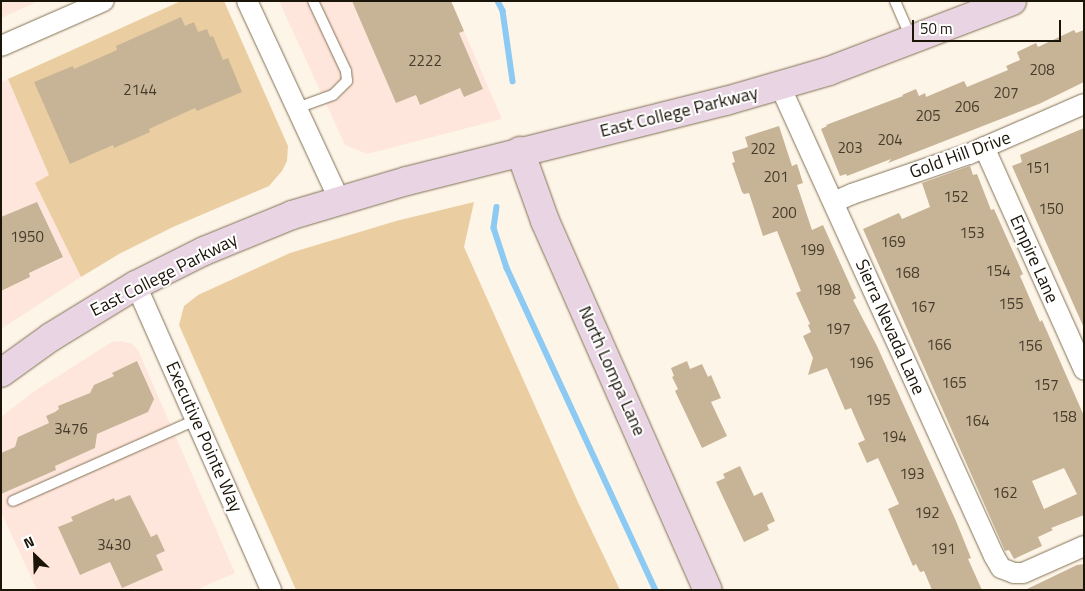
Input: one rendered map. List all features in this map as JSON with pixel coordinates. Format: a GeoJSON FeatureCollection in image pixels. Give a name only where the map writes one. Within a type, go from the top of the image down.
{"type":"FeatureCollection","features":[{"type":"Feature","properties":{"kind":"main road","name":"East College Parkway"},"geometry":{"type":"LineString","coordinates":[[1,373],[51,337],[136,285],[213,247],[292,215],[339,199],[520,151],[726,101],[829,72],[1012,1]]}},
{"type":"Feature","properties":{"kind":"main road","name":"North Lompa Lane"},"geometry":{"type":"LineString","coordinates":[[520,151],[545,221],[708,590]]}},
{"type":"Feature","properties":{"kind":"street"},"geometry":{"type":"LineString","coordinates":[[1,46],[104,1]]}},
{"type":"Feature","properties":{"kind":"street"},"geometry":{"type":"LineString","coordinates":[[247,1],[339,199]]}},
{"type":"Feature","properties":{"kind":"street","name":"Sierra Nevada Lane"},"geometry":{"type":"LineString","coordinates":[[780,86],[1001,568],[1014,573],[1023,573],[1084,546]]}},
{"type":"Feature","properties":{"kind":"street","name":"Gold Hill Drive"},"geometry":{"type":"LineString","coordinates":[[834,202],[984,147],[1084,104]]}},
{"type":"Feature","properties":{"kind":"street","name":"Empire Lane"},"geometry":{"type":"LineString","coordinates":[[984,147],[1084,370]]}},
{"type":"Feature","properties":{"kind":"street","name":"Executive Pointe Way"},"geometry":{"type":"LineString","coordinates":[[136,285],[271,590]]}},
{"type":"Feature","properties":{"kind":"lane"},"geometry":{"type":"LineString","coordinates":[[297,108],[333,95],[347,81],[346,71],[313,1]]}},
{"type":"Feature","properties":{"kind":"lane"},"geometry":{"type":"LineString","coordinates":[[895,1],[912,41]]}},
{"type":"Feature","properties":{"kind":"lane"},"geometry":{"type":"LineString","coordinates":[[13,501],[196,420]]}},
{"type":"Feature","properties":{"kind":"shaded area"},"geometry":{"type":"Polygon","coordinates":[[[1,1],[39,1],[1,18],[1,1]]]}},
{"type":"Feature","properties":{"kind":"shaded area"},"geometry":{"type":"Polygon","coordinates":[[[181,1],[224,1],[288,146],[287,161],[282,171],[269,186],[173,227],[119,254],[81,277],[35,183],[49,175],[8,79],[181,1]]]}},
{"type":"Feature","properties":{"kind":"shaded area"},"geometry":{"type":"Polygon","coordinates":[[[279,1],[451,1],[502,119],[367,154],[345,145],[279,1]]]}},
{"type":"Feature","properties":{"kind":"shaded area"},"geometry":{"type":"Polygon","coordinates":[[[8,79],[50,176],[35,183],[81,277],[1,329],[1,82],[8,79]]]}},
{"type":"Feature","properties":{"kind":"shaded area"},"geometry":{"type":"Polygon","coordinates":[[[474,202],[464,247],[577,500],[620,590],[296,590],[179,325],[184,306],[198,295],[290,253],[396,221],[474,202]]]}},
{"type":"Feature","properties":{"kind":"shaded area"},"geometry":{"type":"Polygon","coordinates":[[[122,341],[132,344],[138,350],[235,573],[196,590],[37,590],[1,512],[1,417],[33,392],[112,342],[122,341]]]}},
{"type":"Feature","properties":{"kind":"building"},"geometry":{"type":"Polygon","coordinates":[[[352,1],[451,1],[464,31],[459,33],[483,89],[464,97],[460,88],[420,105],[416,95],[396,103],[352,1]]]}},
{"type":"Feature","properties":{"kind":"building"},"geometry":{"type":"Polygon","coordinates":[[[181,17],[185,26],[194,22],[198,32],[207,29],[210,37],[213,36],[223,60],[228,58],[242,92],[197,111],[195,108],[149,129],[150,132],[114,148],[113,145],[70,164],[34,82],[73,66],[74,69],[117,50],[116,46],[181,17]]]}},
{"type":"Feature","properties":{"kind":"building"},"geometry":{"type":"Polygon","coordinates":[[[1074,30],[1076,33],[1084,30],[1084,82],[1039,104],[888,163],[891,159],[847,176],[846,174],[840,176],[821,129],[826,125],[903,96],[916,89],[919,96],[925,93],[926,97],[964,81],[967,87],[1008,70],[1006,66],[1020,60],[1017,52],[1036,43],[1038,47],[1074,30]]]}},
{"type":"Feature","properties":{"kind":"building"},"geometry":{"type":"Polygon","coordinates":[[[779,126],[792,166],[797,164],[803,183],[797,185],[812,230],[823,225],[856,298],[853,300],[877,346],[956,521],[971,558],[968,559],[982,590],[932,590],[924,571],[920,572],[916,564],[913,566],[888,509],[899,504],[878,458],[867,463],[858,443],[865,440],[851,408],[845,410],[827,368],[808,375],[813,358],[803,336],[811,332],[808,325],[810,324],[796,293],[801,291],[777,231],[763,236],[749,193],[744,194],[742,192],[732,163],[735,162],[732,152],[748,147],[745,137],[779,126]]]}},
{"type":"Feature","properties":{"kind":"building"},"geometry":{"type":"Polygon","coordinates":[[[1084,128],[1084,328],[1012,166],[1022,162],[1020,155],[1084,128]]]}},
{"type":"Feature","properties":{"kind":"building"},"geometry":{"type":"Polygon","coordinates":[[[970,166],[973,175],[977,174],[991,210],[994,209],[1023,274],[1020,276],[1040,322],[1042,320],[1084,416],[1084,515],[1051,528],[1053,530],[1038,537],[1042,546],[1014,559],[1009,550],[1005,551],[863,229],[899,213],[902,219],[930,207],[922,183],[970,166]],[[1064,468],[1032,481],[1044,509],[1077,494],[1064,468]]]}},
{"type":"Feature","properties":{"kind":"building"},"geometry":{"type":"Polygon","coordinates":[[[37,202],[63,257],[29,273],[30,277],[1,291],[1,217],[37,202]]]}},
{"type":"Feature","properties":{"kind":"building"},"geometry":{"type":"Polygon","coordinates":[[[137,361],[154,399],[148,412],[97,434],[95,448],[55,466],[56,470],[1,494],[1,453],[15,447],[18,437],[49,423],[46,416],[59,409],[58,406],[90,393],[94,385],[114,376],[112,373],[137,361]]]}},
{"type":"Feature","properties":{"kind":"building"},"geometry":{"type":"Polygon","coordinates":[[[687,361],[690,369],[702,364],[708,377],[711,375],[721,398],[711,402],[727,436],[702,448],[675,391],[678,389],[672,377],[674,376],[671,368],[687,361]]]}},
{"type":"Feature","properties":{"kind":"building"},"geometry":{"type":"Polygon","coordinates":[[[740,466],[754,496],[762,492],[775,521],[767,525],[769,530],[744,542],[716,482],[725,478],[723,474],[740,466]]]}},
{"type":"Feature","properties":{"kind":"building"},"geometry":{"type":"Polygon","coordinates":[[[130,495],[151,537],[157,534],[165,551],[156,555],[163,570],[122,588],[110,562],[80,575],[58,527],[73,521],[71,517],[114,498],[115,501],[130,495]]]}},
{"type":"Feature","properties":{"kind":"building"},"geometry":{"type":"Polygon","coordinates":[[[1084,564],[1084,590],[1025,590],[1077,565],[1084,564]]]}},
{"type":"Feature","properties":{"kind":"waterway"},"geometry":{"type":"LineString","coordinates":[[498,1],[503,11],[513,81]]}},
{"type":"Feature","properties":{"kind":"waterway"},"geometry":{"type":"LineString","coordinates":[[497,207],[494,228],[507,268],[656,590]]}}]}
